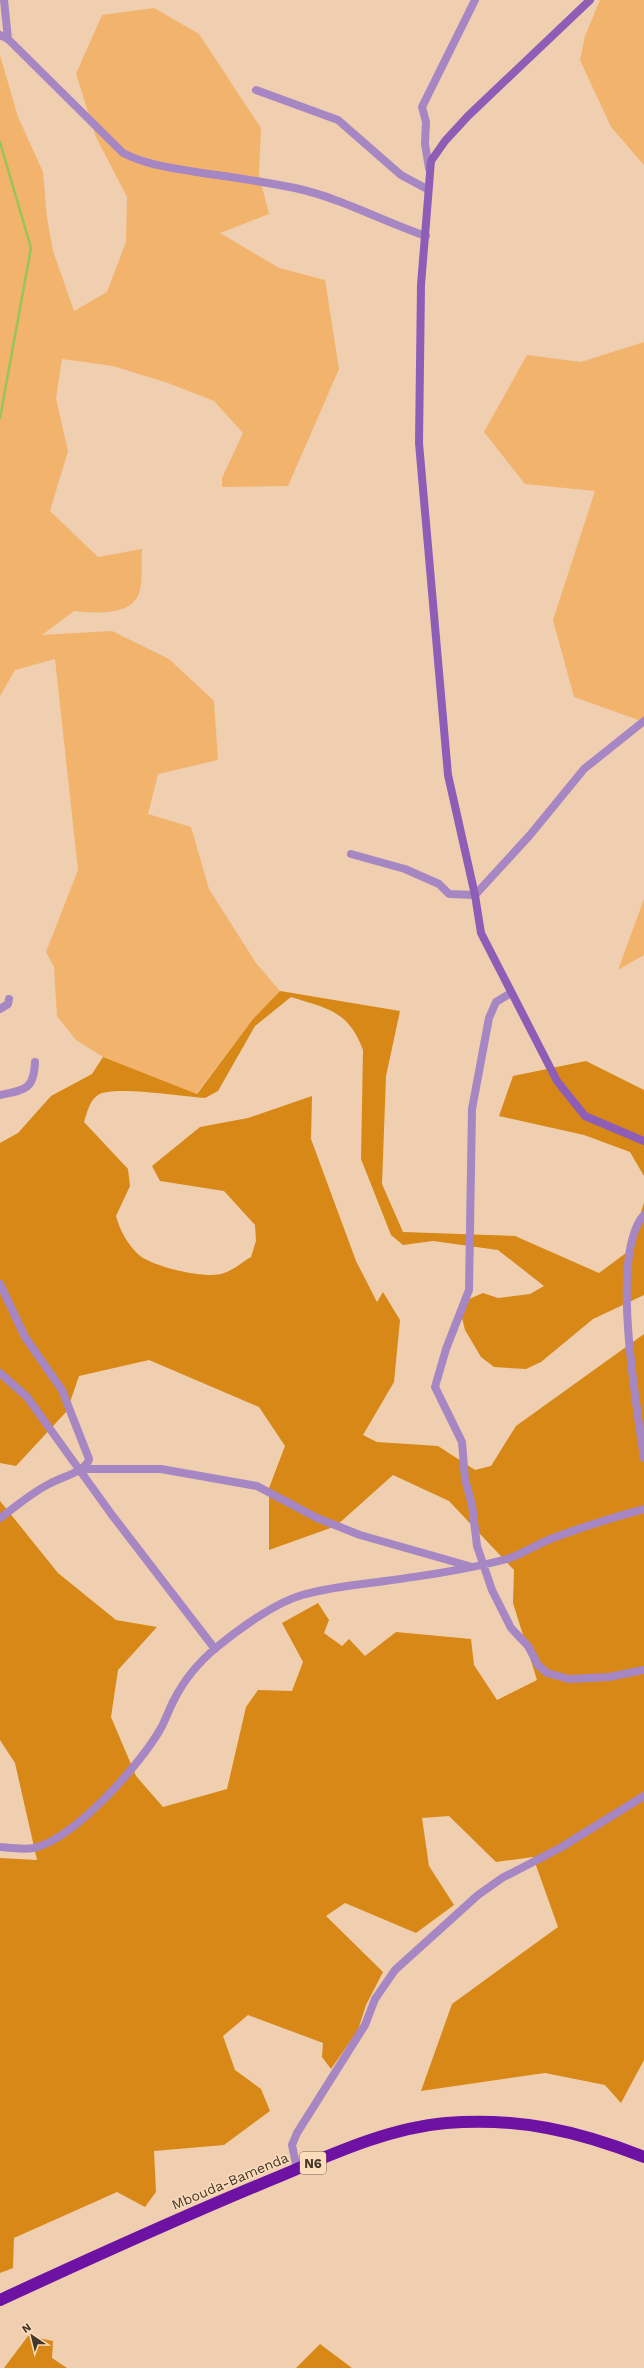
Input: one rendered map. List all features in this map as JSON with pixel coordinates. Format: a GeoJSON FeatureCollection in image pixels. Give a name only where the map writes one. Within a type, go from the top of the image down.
{"type":"FeatureCollection","features":[{"type":"Feature","properties":{"kind":"highway","name":"Mbouda-Bamenda"},"geometry":{"type":"LineString","coordinates":[[0,2300],[115,2247],[297,2169],[380,2138],[445,2123],[495,2121],[550,2127],[618,2147],[644,2157]]}},
{"type":"Feature","properties":{"kind":"street"},"geometry":{"type":"LineString","coordinates":[[4,0],[4,37],[123,153],[140,161],[159,167],[278,185],[309,192],[370,213],[426,236]]}},
{"type":"Feature","properties":{"kind":"street"},"geometry":{"type":"LineString","coordinates":[[475,0],[422,107],[426,122],[425,144],[429,168],[426,236],[421,285],[419,443],[448,775],[475,895],[481,933],[557,1081],[584,1116],[644,1141]]}},
{"type":"Feature","properties":{"kind":"street"},"geometry":{"type":"LineString","coordinates":[[429,168],[437,152],[458,126],[590,0]]}},
{"type":"Feature","properties":{"kind":"street"},"geometry":{"type":"LineString","coordinates":[[256,90],[338,120],[401,175],[427,189]]}},
{"type":"Feature","properties":{"kind":"street"},"geometry":{"type":"LineString","coordinates":[[350,854],[375,859],[418,875],[439,884],[449,894],[475,895],[530,835],[584,769],[644,721]]}},
{"type":"Feature","properties":{"kind":"street"},"geometry":{"type":"LineString","coordinates":[[511,993],[496,1002],[490,1018],[474,1102],[468,1249],[469,1290],[446,1349],[436,1387],[462,1442],[465,1478],[472,1505],[477,1546],[492,1590],[511,1628],[528,1646],[538,1664],[547,1673],[569,1679],[589,1679],[644,1670]]}},
{"type":"Feature","properties":{"kind":"street"},"geometry":{"type":"LineString","coordinates":[[0,1009],[8,1004],[9,999]]}},
{"type":"Feature","properties":{"kind":"street"},"geometry":{"type":"LineString","coordinates":[[0,1095],[27,1088],[32,1082],[35,1062]]}},
{"type":"Feature","properties":{"kind":"street"},"geometry":{"type":"LineString","coordinates":[[644,1215],[636,1224],[630,1250],[626,1312],[644,1458]]}},
{"type":"Feature","properties":{"kind":"street"},"geometry":{"type":"LineString","coordinates":[[0,1284],[26,1337],[46,1364],[68,1405],[89,1459],[86,1465],[80,1469],[45,1486],[0,1518]]}},
{"type":"Feature","properties":{"kind":"street"},"geometry":{"type":"LineString","coordinates":[[0,1373],[28,1396],[112,1515],[215,1648]]}},
{"type":"Feature","properties":{"kind":"street"},"geometry":{"type":"LineString","coordinates":[[80,1469],[161,1469],[257,1486],[317,1518],[360,1535],[472,1567]]}},
{"type":"Feature","properties":{"kind":"street"},"geometry":{"type":"LineString","coordinates":[[0,1847],[33,1848],[45,1844],[62,1834],[88,1813],[131,1770],[148,1750],[162,1727],[173,1701],[186,1680],[215,1648],[234,1633],[282,1604],[302,1595],[472,1567],[509,1558],[551,1539],[594,1523],[644,1509]]}},
{"type":"Feature","properties":{"kind":"street"},"geometry":{"type":"LineString","coordinates":[[297,2169],[292,2145],[297,2133],[365,2026],[375,1999],[395,1970],[478,1895],[502,1878],[560,1848],[644,1796]]}},
{"type":"Feature","properties":{"kind":"shaded area"},"geometry":{"type":"Polygon","coordinates":[[[600,0],[644,0],[644,165],[611,127],[580,60],[585,36],[600,0]]]}},
{"type":"Feature","properties":{"kind":"shaded area"},"geometry":{"type":"Polygon","coordinates":[[[154,8],[199,34],[261,128],[259,175],[269,214],[220,233],[279,268],[325,280],[339,369],[288,486],[222,487],[222,478],[243,433],[214,401],[168,383],[113,366],[62,359],[56,398],[68,451],[50,511],[98,557],[142,549],[141,580],[140,590],[136,599],[130,605],[122,609],[112,611],[74,611],[42,635],[112,631],[169,659],[214,701],[218,760],[158,774],[148,814],[191,827],[209,889],[256,963],[280,991],[253,1019],[196,1094],[103,1057],[76,1040],[57,1016],[54,967],[46,952],[78,870],[55,659],[15,670],[0,696],[0,55],[18,117],[43,172],[47,218],[53,251],[74,311],[107,292],[126,242],[127,197],[96,137],[76,74],[102,15],[154,8]]]}},
{"type":"Feature","properties":{"kind":"shaded area"},"geometry":{"type":"Polygon","coordinates":[[[644,342],[644,722],[574,697],[553,620],[595,491],[525,484],[484,432],[527,355],[581,362],[644,342]]]}},
{"type":"Feature","properties":{"kind":"shaded area"},"geometry":{"type":"Polygon","coordinates":[[[644,899],[644,955],[618,970],[644,899]]]}},
{"type":"Feature","properties":{"kind":"shaded area"},"geometry":{"type":"Polygon","coordinates":[[[280,991],[400,1011],[386,1076],[382,1184],[403,1232],[515,1236],[599,1273],[630,1250],[644,1202],[644,1295],[593,1319],[541,1362],[526,1369],[494,1367],[481,1357],[465,1330],[461,1314],[467,1300],[483,1293],[498,1298],[530,1294],[544,1286],[498,1250],[433,1241],[403,1245],[391,1235],[361,1159],[363,1050],[351,1027],[335,1013],[326,1008],[291,997],[255,1026],[218,1091],[205,1098],[133,1091],[106,1092],[98,1095],[92,1100],[84,1122],[128,1169],[130,1186],[116,1216],[131,1247],[146,1260],[168,1268],[194,1274],[216,1275],[231,1270],[251,1257],[256,1241],[255,1225],[224,1191],[160,1181],[152,1166],[200,1127],[248,1118],[312,1096],[311,1139],[356,1261],[377,1302],[383,1292],[400,1320],[394,1382],[363,1435],[377,1442],[438,1446],[475,1470],[491,1466],[516,1426],[644,1334],[644,2060],[621,2103],[605,2085],[545,2073],[421,2091],[452,2004],[558,1927],[533,1857],[496,1862],[449,1816],[422,1818],[429,1866],[454,1905],[416,1933],[345,1903],[326,1916],[383,1972],[366,2005],[358,2030],[331,2069],[322,2057],[323,2043],[248,2015],[223,2036],[235,2070],[261,2089],[270,2111],[224,2145],[154,2151],[156,2192],[145,2207],[117,2192],[14,2238],[13,2268],[0,2273],[0,1858],[37,1860],[15,1763],[0,1740],[0,1501],[58,1573],[116,1620],[157,1627],[118,1670],[111,1717],[136,1776],[163,1807],[227,1789],[246,1707],[258,1690],[292,1691],[303,1662],[282,1623],[318,1603],[329,1620],[324,1633],[342,1646],[349,1639],[365,1656],[396,1632],[471,1639],[474,1665],[497,1700],[537,1680],[513,1603],[514,1570],[449,1501],[393,1475],[336,1526],[269,1550],[269,1488],[285,1446],[259,1407],[149,1360],[79,1376],[67,1411],[16,1466],[0,1463],[0,1143],[18,1133],[51,1096],[92,1074],[103,1057],[197,1094],[253,1019],[280,991]]]}},
{"type":"Feature","properties":{"kind":"shaded area"},"geometry":{"type":"Polygon","coordinates":[[[586,1061],[644,1090],[644,1176],[630,1152],[584,1135],[499,1116],[513,1076],[586,1061]]]}},
{"type":"Feature","properties":{"kind":"shaded area"},"geometry":{"type":"Polygon","coordinates":[[[28,2336],[53,2341],[52,2358],[67,2368],[4,2368],[28,2336]]]}},
{"type":"Feature","properties":{"kind":"shaded area"},"geometry":{"type":"Polygon","coordinates":[[[320,2344],[352,2368],[296,2368],[320,2344]]]}},
{"type":"Feature","properties":{"kind":"waterway"},"geometry":{"type":"LineString","coordinates":[[0,142],[31,248],[0,418]]}}]}
